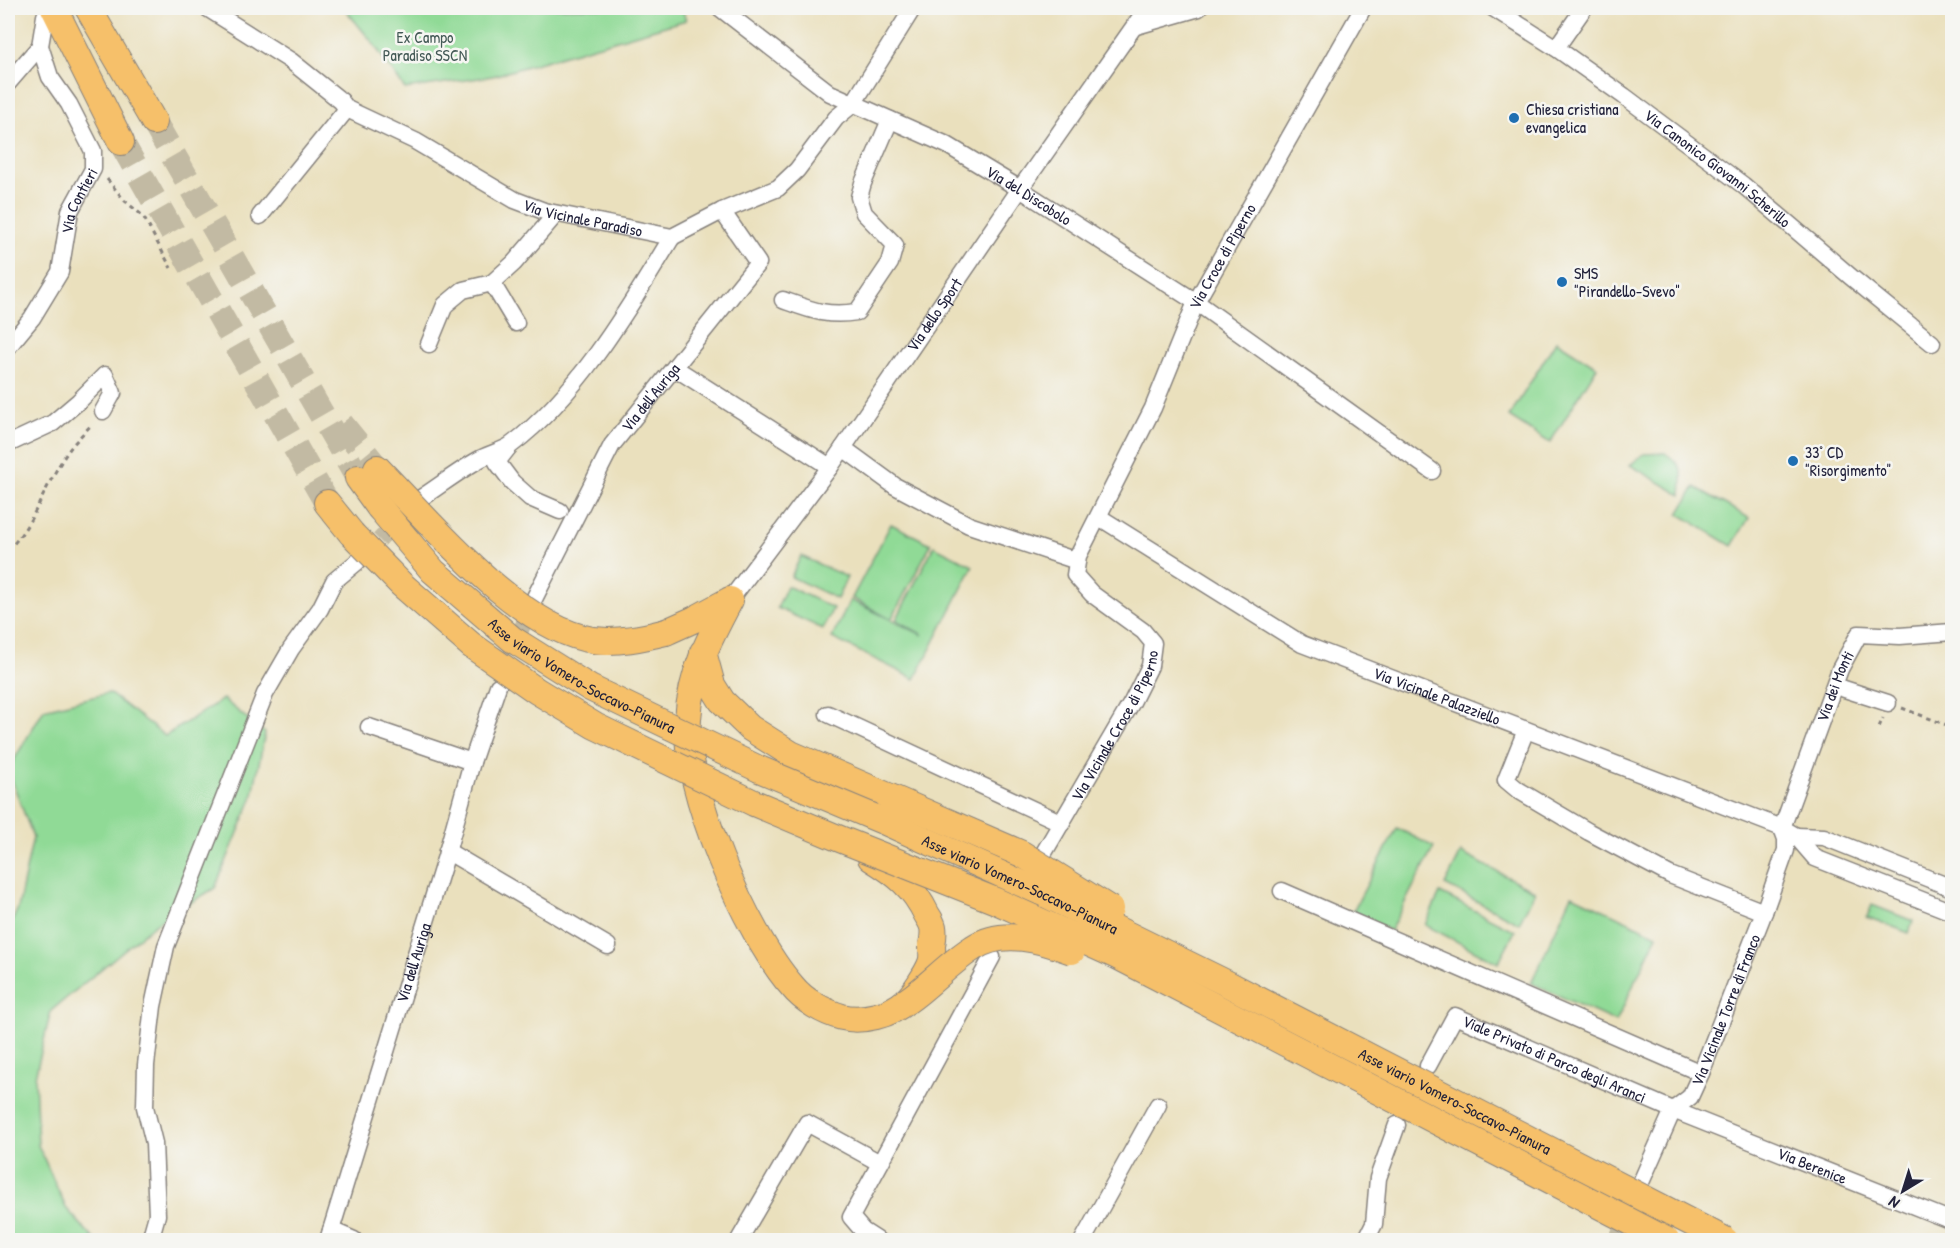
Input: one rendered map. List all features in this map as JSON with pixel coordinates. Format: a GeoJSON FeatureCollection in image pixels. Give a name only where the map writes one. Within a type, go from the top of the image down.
{"type":"FeatureCollection","features":[{"type":"Feature","properties":{"kind":"highway"},"geometry":{"type":"LineString","coordinates":[[89,8],[154,122]]}},
{"type":"Feature","properties":{"kind":"highway"},"geometry":{"type":"LineString","coordinates":[[50,12],[66,31],[121,142]]}},
{"type":"Feature","properties":{"kind":"highway"},"geometry":{"type":"LineString","coordinates":[[368,473],[387,498],[456,550],[519,605],[559,631],[593,640],[630,641],[666,632],[729,600]]}},
{"type":"Feature","properties":{"kind":"highway","name":"Asse viario Vomero-Soccavo-Pianura"},"geometry":{"type":"LineString","coordinates":[[387,498],[433,571],[512,639],[590,688],[759,769],[883,821],[1045,894],[1224,982],[1725,1240]]}},
{"type":"Feature","properties":{"kind":"highway","name":"Asse viario Vomero-Soccavo-Pianura"},"geometry":{"type":"LineString","coordinates":[[327,503],[352,534],[401,584],[471,645],[537,691],[595,726],[754,803],[996,901],[1117,956],[1666,1240]]}},
{"type":"Feature","properties":{"kind":"highway"},"geometry":{"type":"LineString","coordinates":[[729,600],[703,652],[692,684],[688,720],[690,757],[717,851],[772,960],[793,988],[818,1007],[843,1017],[866,1018],[888,1011],[907,1001],[927,987],[974,946],[1001,938],[1024,937],[1047,942],[1192,996]]}},
{"type":"Feature","properties":{"kind":"highway"},"geometry":{"type":"LineString","coordinates":[[703,652],[712,685],[722,702],[750,728],[791,754],[1022,854],[1224,982]]}},
{"type":"Feature","properties":{"kind":"highway"},"geometry":{"type":"LineString","coordinates":[[840,839],[899,876],[919,898],[933,927],[931,963],[907,1001]]}},
{"type":"Feature","properties":{"kind":"street","name":"Via Vicinale Paradiso"},"geometry":{"type":"LineString","coordinates":[[207,8],[291,61],[341,101],[347,109],[415,141],[515,200],[556,214],[672,237]]}},
{"type":"Feature","properties":{"kind":"street","name":"Via del Discobolo"},"geometry":{"type":"LineString","coordinates":[[720,8],[830,93],[947,145],[1196,302],[1432,471]]}},
{"type":"Feature","properties":{"kind":"street"},"geometry":{"type":"LineString","coordinates":[[560,511],[530,498],[512,482],[497,462],[509,447],[549,414],[639,291],[672,237],[722,211],[778,188],[797,170],[836,117],[853,104],[913,8]]}},
{"type":"Feature","properties":{"kind":"street","name":"Via dello Sport"},"geometry":{"type":"LineString","coordinates":[[729,600],[830,467],[1147,8]]}},
{"type":"Feature","properties":{"kind":"street"},"geometry":{"type":"LineString","coordinates":[[1136,26],[1199,8]]}},
{"type":"Feature","properties":{"kind":"street","name":"Via Croce di Piperno"},"geometry":{"type":"LineString","coordinates":[[1099,517],[1153,408],[1196,302],[1363,8]]}},
{"type":"Feature","properties":{"kind":"street","name":"Via Canonico Giovanni Scherillo"},"geometry":{"type":"LineString","coordinates":[[1493,8],[1556,48],[1624,96],[1743,185],[1932,343]]}},
{"type":"Feature","properties":{"kind":"street"},"geometry":{"type":"LineString","coordinates":[[1556,48],[1584,8]]}},
{"type":"Feature","properties":{"kind":"street","name":"Via Contieri"},"geometry":{"type":"LineString","coordinates":[[8,347],[32,318],[60,272],[70,212],[93,170],[93,151],[69,104],[51,77],[40,46],[50,12]]}},
{"type":"Feature","properties":{"kind":"street"},"geometry":{"type":"LineString","coordinates":[[8,83],[40,46]]}},
{"type":"Feature","properties":{"kind":"street"},"geometry":{"type":"LineString","coordinates":[[260,216],[347,109]]}},
{"type":"Feature","properties":{"kind":"street"},"geometry":{"type":"LineString","coordinates":[[783,300],[813,311],[838,315],[857,312],[890,263],[895,245],[864,213],[860,197],[863,183],[890,120]]}},
{"type":"Feature","properties":{"kind":"street","name":"Via dell'Auriga"},"geometry":{"type":"LineString","coordinates":[[533,601],[612,445],[758,263],[722,211]]}},
{"type":"Feature","properties":{"kind":"street"},"geometry":{"type":"LineString","coordinates":[[429,344],[445,305],[463,290],[492,283],[521,256],[556,214]]}},
{"type":"Feature","properties":{"kind":"street"},"geometry":{"type":"LineString","coordinates":[[492,283],[516,323]]}},
{"type":"Feature","properties":{"kind":"street"},"geometry":{"type":"LineString","coordinates":[[675,368],[830,467]]}},
{"type":"Feature","properties":{"kind":"street"},"geometry":{"type":"LineString","coordinates":[[8,444],[53,423],[80,401],[105,375],[113,393],[103,411]]}},
{"type":"Feature","properties":{"kind":"street"},"geometry":{"type":"LineString","coordinates":[[421,498],[482,458],[509,447]]}},
{"type":"Feature","properties":{"kind":"street"},"geometry":{"type":"LineString","coordinates":[[843,448],[895,486],[969,525],[1077,561],[1099,517]]}},
{"type":"Feature","properties":{"kind":"street","name":"Via Vicinale Palazziello"},"geometry":{"type":"LineString","coordinates":[[1099,517],[1302,644],[1789,832],[1824,837],[1953,888]]}},
{"type":"Feature","properties":{"kind":"street","name":"Via Vicinale Croce di Piperno"},"geometry":{"type":"LineString","coordinates":[[1042,856],[1132,702],[1150,666],[1153,643],[1143,631],[1092,594],[1075,575],[1077,561]]}},
{"type":"Feature","properties":{"kind":"street"},"geometry":{"type":"LineString","coordinates":[[150,1240],[158,1215],[154,1143],[145,1107],[146,1065],[153,1006],[166,946],[265,694],[291,649],[320,609],[334,581],[357,562]]}},
{"type":"Feature","properties":{"kind":"street","name":"Via dei Monti"},"geometry":{"type":"LineString","coordinates":[[1789,832],[1840,669],[1858,634],[1900,636],[1953,632]]}},
{"type":"Feature","properties":{"kind":"street","name":"Via dell'Auriga"},"geometry":{"type":"LineString","coordinates":[[330,1235],[472,762],[498,686]]}},
{"type":"Feature","properties":{"kind":"street"},"geometry":{"type":"LineString","coordinates":[[1835,686],[1888,703]]}},
{"type":"Feature","properties":{"kind":"street"},"geometry":{"type":"LineString","coordinates":[[828,714],[1062,823]]}},
{"type":"Feature","properties":{"kind":"street"},"geometry":{"type":"LineString","coordinates":[[369,727],[472,762]]}},
{"type":"Feature","properties":{"kind":"street"},"geometry":{"type":"LineString","coordinates":[[1526,730],[1506,780],[1518,790],[1589,832],[1670,874],[1764,912]]}},
{"type":"Feature","properties":{"kind":"street","name":"Via Vicinale Palazziello"},"geometry":{"type":"LineString","coordinates":[[1789,832],[1815,858],[1953,912]]}},
{"type":"Feature","properties":{"kind":"street","name":"Via Vicinale Torre di Franco"},"geometry":{"type":"LineString","coordinates":[[1641,1180],[1673,1110],[1690,1097],[1701,1073],[1764,912],[1786,850],[1786,839],[1789,832]]}},
{"type":"Feature","properties":{"kind":"street"},"geometry":{"type":"LineString","coordinates":[[447,851],[608,946]]}},
{"type":"Feature","properties":{"kind":"street"},"geometry":{"type":"LineString","coordinates":[[1282,891],[1701,1073]]}},
{"type":"Feature","properties":{"kind":"street"},"geometry":{"type":"LineString","coordinates":[[877,1240],[863,1231],[851,1217],[993,957]]}},
{"type":"Feature","properties":{"kind":"street","name":"Viale Privato di Parco degli Aranci"},"geometry":{"type":"LineString","coordinates":[[1428,1066],[1455,1016],[1673,1110]]}},
{"type":"Feature","properties":{"kind":"street"},"geometry":{"type":"LineString","coordinates":[[1083,1240],[1158,1105]]}},
{"type":"Feature","properties":{"kind":"street","name":"Via Berenice"},"geometry":{"type":"LineString","coordinates":[[1673,1110],[1953,1221]]}},
{"type":"Feature","properties":{"kind":"street"},"geometry":{"type":"LineString","coordinates":[[739,1240],[807,1123],[880,1163]]}},
{"type":"Feature","properties":{"kind":"street"},"geometry":{"type":"LineString","coordinates":[[1366,1240],[1374,1224],[1378,1178],[1397,1125]]}},
{"type":"Feature","properties":{"kind":"street"},"geometry":{"type":"LineString","coordinates":[[330,1235],[354,1240]]}},
{"type":"Feature","properties":{"kind":"path"},"geometry":{"type":"LineString","coordinates":[[93,170],[111,182],[125,201],[143,216],[171,268]]}},
{"type":"Feature","properties":{"kind":"path"},"geometry":{"type":"LineString","coordinates":[[8,550],[44,495],[67,453],[103,411]]}},
{"type":"Feature","properties":{"kind":"path"},"geometry":{"type":"LineString","coordinates":[[1888,703],[1953,728]]}},
{"type":"Feature","properties":{"kind":"green space","name":"Ex Campo Paradiso SSCN"},"geometry":{"type":"Polygon","coordinates":[[[344,8],[682,8],[686,20],[493,76],[405,89],[372,42],[344,8]]]}},
{"type":"Feature","properties":{"kind":"green space"},"geometry":{"type":"Polygon","coordinates":[[[1556,341],[1597,367],[1550,443],[1509,417],[1556,341]]]}},
{"type":"Feature","properties":{"kind":"green space"},"geometry":{"type":"Polygon","coordinates":[[[1665,453],[1676,462],[1681,471],[1681,495],[1630,465],[1644,454],[1665,453]]]}},
{"type":"Feature","properties":{"kind":"green space"},"geometry":{"type":"Polygon","coordinates":[[[1695,487],[1749,518],[1732,546],[1679,514],[1695,487]]]}},
{"type":"Feature","properties":{"kind":"green space"},"geometry":{"type":"Polygon","coordinates":[[[891,524],[931,544],[891,620],[923,635],[896,620],[934,546],[973,566],[915,679],[832,638],[850,600],[890,619],[852,598],[891,524]]]}},
{"type":"Feature","properties":{"kind":"green space"},"geometry":{"type":"Polygon","coordinates":[[[801,556],[847,577],[837,599],[791,577],[801,556]]]}},
{"type":"Feature","properties":{"kind":"green space"},"geometry":{"type":"Polygon","coordinates":[[[787,586],[833,608],[823,629],[777,608],[787,586]]]}},
{"type":"Feature","properties":{"kind":"green space"},"geometry":{"type":"Polygon","coordinates":[[[109,693],[165,736],[223,699],[265,733],[252,799],[215,888],[155,924],[51,1011],[35,1077],[38,1145],[66,1208],[95,1240],[8,1240],[8,931],[18,908],[33,837],[8,770],[44,709],[109,693]]]}},
{"type":"Feature","properties":{"kind":"green space"},"geometry":{"type":"Polygon","coordinates":[[[1397,828],[1434,847],[1390,931],[1353,911],[1397,828]]]}},
{"type":"Feature","properties":{"kind":"green space"},"geometry":{"type":"Polygon","coordinates":[[[1461,853],[1535,891],[1519,923],[1445,885],[1461,853]]]}},
{"type":"Feature","properties":{"kind":"green space"},"geometry":{"type":"Polygon","coordinates":[[[1440,893],[1515,931],[1498,963],[1425,925],[1440,893]]]}},
{"type":"Feature","properties":{"kind":"green space"},"geometry":{"type":"Polygon","coordinates":[[[1572,895],[1657,935],[1616,1022],[1531,983],[1572,895]]]}},
{"type":"Feature","properties":{"kind":"green space"},"geometry":{"type":"Polygon","coordinates":[[[1872,905],[1913,921],[1909,933],[1867,917],[1872,905]]]}},
{"type":"Feature","properties":{"kind":"tunnel"},"geometry":{"type":"LineString","coordinates":[[154,122],[358,478]]}},
{"type":"Feature","properties":{"kind":"tunnel"},"geometry":{"type":"LineString","coordinates":[[121,142],[327,503]]}},
{"type":"Feature","properties":{"kind":"tunnel"},"geometry":{"type":"LineString","coordinates":[[341,424],[377,468]]}},
{"type":"Feature","properties":{"kind":"tunnel"},"geometry":{"type":"LineString","coordinates":[[362,557],[420,499]]}},
{"type":"Feature","properties":{"kind":"tunnel"},"geometry":{"type":"LineString","coordinates":[[502,677],[532,603]]}},
{"type":"Feature","properties":{"kind":"tunnel"},"geometry":{"type":"LineString","coordinates":[[1616,1240],[1629,1211]]}},
{"type":"Feature","properties":{"kind":"place","name":"Chiesa cristiana evangelica"},"geometry":{"type":"Point","coordinates":[1514,118]}},
{"type":"Feature","properties":{"kind":"place","name":"SMS \"Pirandello-Svevo\""},"geometry":{"type":"Point","coordinates":[1562,282]}},
{"type":"Feature","properties":{"kind":"place","name":"33° CD \"Risorgimento\""},"geometry":{"type":"Point","coordinates":[1793,461]}}]}
